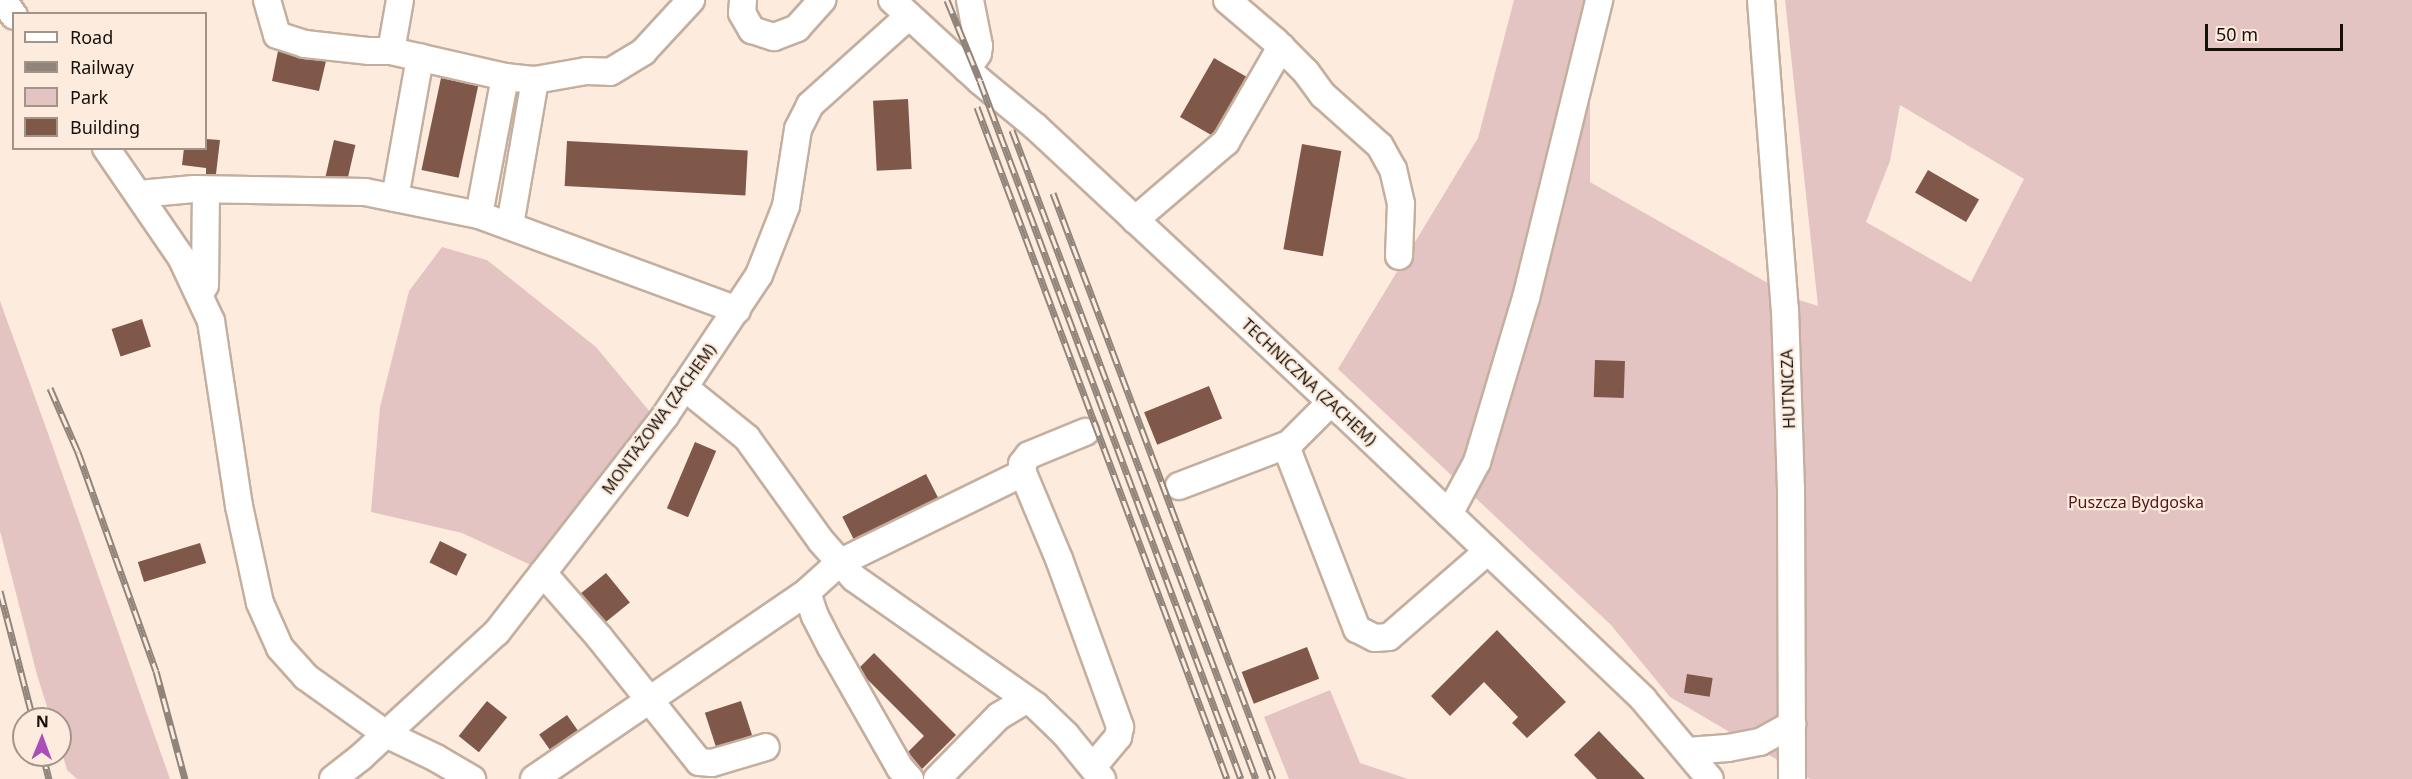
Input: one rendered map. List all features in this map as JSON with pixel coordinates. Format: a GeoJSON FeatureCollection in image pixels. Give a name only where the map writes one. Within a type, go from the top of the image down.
{"type":"FeatureCollection","features":[{"type":"Feature","properties":{"kind":"street"},"geometry":{"type":"LineString","coordinates":[[3,0],[12,13]]}},
{"type":"Feature","properties":{"kind":"street"},"geometry":{"type":"LineString","coordinates":[[267,0],[277,35],[305,44],[368,51],[391,51],[505,77],[535,80],[586,72],[610,72],[643,52],[691,0]]}},
{"type":"Feature","properties":{"kind":"street"},"geometry":{"type":"LineString","coordinates":[[391,51],[400,0]]}},
{"type":"Feature","properties":{"kind":"street"},"geometry":{"type":"LineString","coordinates":[[743,0],[742,13],[752,30],[774,37],[797,28],[822,0]]}},
{"type":"Feature","properties":{"kind":"street"},"geometry":{"type":"LineString","coordinates":[[967,69],[980,46],[969,0]]}},
{"type":"Feature","properties":{"kind":"street"},"geometry":{"type":"LineString","coordinates":[[1227,0],[1281,47],[1323,95],[1380,146],[1393,169],[1401,204],[1399,256]]}},
{"type":"Feature","properties":{"kind":"street"},"geometry":{"type":"LineString","coordinates":[[1449,514],[1477,462],[1526,298],[1599,0]]}},
{"type":"Feature","properties":{"kind":"street","name":"HUTNICZA"},"geometry":{"type":"LineString","coordinates":[[1761,0],[1785,309],[1791,488],[1792,779]]}},
{"type":"Feature","properties":{"kind":"street","name":"TECHNICZNA (ZACHEM)"},"geometry":{"type":"LineString","coordinates":[[901,8],[967,69],[1036,127],[1488,551],[1643,699],[1710,779]]}},
{"type":"Feature","properties":{"kind":"street","name":"MONTAŻOWA (ZACHEM)"},"geometry":{"type":"LineString","coordinates":[[333,779],[386,734],[497,632],[684,387],[759,275],[786,206],[798,129],[810,105],[901,8]]}},
{"type":"Feature","properties":{"kind":"street"},"geometry":{"type":"LineString","coordinates":[[1136,220],[1226,142],[1281,47]]}},
{"type":"Feature","properties":{"kind":"street"},"geometry":{"type":"LineString","coordinates":[[395,198],[420,57]]}},
{"type":"Feature","properties":{"kind":"street"},"geometry":{"type":"LineString","coordinates":[[479,215],[505,77]]}},
{"type":"Feature","properties":{"kind":"street"},"geometry":{"type":"LineString","coordinates":[[510,225],[535,80]]}},
{"type":"Feature","properties":{"kind":"street"},"geometry":{"type":"LineString","coordinates":[[107,150],[181,257],[200,293],[211,321],[218,352],[239,506],[260,603],[280,648],[306,677],[386,734],[436,758],[472,779]]}},
{"type":"Feature","properties":{"kind":"street"},"geometry":{"type":"LineString","coordinates":[[139,194],[206,190],[365,192],[479,215],[737,310]]}},
{"type":"Feature","properties":{"kind":"street"},"geometry":{"type":"LineString","coordinates":[[200,293],[205,285],[206,190]]}},
{"type":"Feature","properties":{"kind":"street"},"geometry":{"type":"LineString","coordinates":[[684,387],[747,438],[839,563],[854,578],[1036,706],[1066,735],[1097,773],[1118,737],[1120,727],[1059,559],[1023,473],[1022,464],[1029,454],[1085,432]]}},
{"type":"Feature","properties":{"kind":"street"},"geometry":{"type":"LineString","coordinates":[[1179,486],[1289,444],[1331,402]]}},
{"type":"Feature","properties":{"kind":"street"},"geometry":{"type":"LineString","coordinates":[[1289,444],[1290,454],[1357,629],[1375,638],[1389,637],[1488,551]]}},
{"type":"Feature","properties":{"kind":"street"},"geometry":{"type":"LineString","coordinates":[[534,779],[807,592],[839,563],[1023,473]]}},
{"type":"Feature","properties":{"kind":"street"},"geometry":{"type":"LineString","coordinates":[[543,573],[599,636],[699,762],[712,763],[766,747]]}},
{"type":"Feature","properties":{"kind":"street"},"geometry":{"type":"LineString","coordinates":[[807,592],[815,616],[831,647],[900,768],[910,779]]}},
{"type":"Feature","properties":{"kind":"street"},"geometry":{"type":"LineString","coordinates":[[937,779],[999,716],[1026,700]]}},
{"type":"Feature","properties":{"kind":"street"},"geometry":{"type":"LineString","coordinates":[[1687,751],[1728,748],[1760,742],[1792,724]]}},
{"type":"Feature","properties":{"kind":"green space","name":"Puszcza Bydgoska"},"geometry":{"type":"Polygon","coordinates":[[[1514,0],[1590,0],[1590,182],[1796,299],[1818,306],[1785,0],[2412,0],[2412,779],[1810,779],[1670,697],[1611,625],[1338,369],[1478,138],[1514,0]],[[1900,105],[1890,161],[1866,222],[1971,282],[2024,179],[1900,105]]]}},
{"type":"Feature","properties":{"kind":"green space"},"geometry":{"type":"Polygon","coordinates":[[[442,247],[487,260],[596,347],[655,418],[533,566],[462,533],[371,512],[380,407],[409,291],[442,247]]]}},
{"type":"Feature","properties":{"kind":"green space"},"geometry":{"type":"Polygon","coordinates":[[[0,301],[170,779],[77,779],[67,770],[66,767],[72,767],[72,707],[47,707],[0,531],[0,301]]]}},
{"type":"Feature","properties":{"kind":"green space"},"geometry":{"type":"Polygon","coordinates":[[[1330,690],[1360,763],[1408,779],[1289,779],[1264,717],[1330,690]]]}},
{"type":"Feature","properties":{"kind":"building"},"geometry":{"type":"Polygon","coordinates":[[[278,51],[303,59],[326,61],[319,91],[272,81],[278,51]]]}},
{"type":"Feature","properties":{"kind":"building"},"geometry":{"type":"Polygon","coordinates":[[[1214,58],[1247,77],[1213,136],[1180,117],[1214,58]]]}},
{"type":"Feature","properties":{"kind":"building"},"geometry":{"type":"Polygon","coordinates":[[[441,78],[478,86],[459,178],[421,170],[441,78]]]}},
{"type":"Feature","properties":{"kind":"building"},"geometry":{"type":"Polygon","coordinates":[[[908,99],[912,169],[877,171],[873,101],[908,99]]]}},
{"type":"Feature","properties":{"kind":"building"},"geometry":{"type":"Polygon","coordinates":[[[207,139],[220,140],[216,174],[206,174],[206,168],[182,165],[184,150],[207,150],[207,139]]]}},
{"type":"Feature","properties":{"kind":"building"},"geometry":{"type":"Polygon","coordinates":[[[334,140],[355,145],[347,181],[326,176],[334,140]]]}},
{"type":"Feature","properties":{"kind":"building"},"geometry":{"type":"Polygon","coordinates":[[[567,141],[748,150],[745,195],[565,186],[567,141]]]}},
{"type":"Feature","properties":{"kind":"building"},"geometry":{"type":"Polygon","coordinates":[[[1302,144],[1341,151],[1323,256],[1283,249],[1302,144]]]}},
{"type":"Feature","properties":{"kind":"building"},"geometry":{"type":"Polygon","coordinates":[[[1928,170],[1979,200],[1966,222],[1915,193],[1928,170]]]}},
{"type":"Feature","properties":{"kind":"building"},"geometry":{"type":"Polygon","coordinates":[[[142,319],[151,347],[121,356],[112,329],[142,319]]]}},
{"type":"Feature","properties":{"kind":"building"},"geometry":{"type":"Polygon","coordinates":[[[1595,360],[1625,361],[1624,398],[1594,397],[1595,360]]]}},
{"type":"Feature","properties":{"kind":"building"},"geometry":{"type":"Polygon","coordinates":[[[1209,386],[1222,418],[1157,445],[1144,412],[1209,386]]]}},
{"type":"Feature","properties":{"kind":"building"},"geometry":{"type":"Polygon","coordinates":[[[695,442],[716,451],[688,517],[667,508],[695,442]]]}},
{"type":"Feature","properties":{"kind":"building"},"geometry":{"type":"Polygon","coordinates":[[[926,474],[938,498],[855,541],[842,517],[926,474]]]}},
{"type":"Feature","properties":{"kind":"building"},"geometry":{"type":"Polygon","coordinates":[[[440,541],[467,554],[456,576],[429,563],[440,541]]]}},
{"type":"Feature","properties":{"kind":"building"},"geometry":{"type":"Polygon","coordinates":[[[200,543],[206,563],[144,582],[138,562],[200,543]]]}},
{"type":"Feature","properties":{"kind":"building"},"geometry":{"type":"Polygon","coordinates":[[[606,573],[630,603],[604,623],[580,594],[606,573]]]}},
{"type":"Feature","properties":{"kind":"building"},"geometry":{"type":"Polygon","coordinates":[[[1497,630],[1566,702],[1527,738],[1512,723],[1518,717],[1484,682],[1450,716],[1431,696],[1497,630]]]}},
{"type":"Feature","properties":{"kind":"building"},"geometry":{"type":"Polygon","coordinates":[[[1307,647],[1319,679],[1254,704],[1242,672],[1307,647]]]}},
{"type":"Feature","properties":{"kind":"building"},"geometry":{"type":"Polygon","coordinates":[[[874,653],[956,735],[922,769],[908,752],[924,736],[866,678],[860,667],[874,653]]]}},
{"type":"Feature","properties":{"kind":"building"},"geometry":{"type":"Polygon","coordinates":[[[1687,674],[1713,678],[1710,697],[1684,693],[1687,674]]]}},
{"type":"Feature","properties":{"kind":"building"},"geometry":{"type":"Polygon","coordinates":[[[487,701],[507,717],[479,752],[459,736],[487,701]]]}},
{"type":"Feature","properties":{"kind":"building"},"geometry":{"type":"Polygon","coordinates":[[[741,701],[752,735],[716,747],[705,713],[741,701]]]}},
{"type":"Feature","properties":{"kind":"building"},"geometry":{"type":"Polygon","coordinates":[[[567,715],[578,731],[550,750],[539,735],[567,715]]]}},
{"type":"Feature","properties":{"kind":"building"},"geometry":{"type":"Polygon","coordinates":[[[1599,731],[1645,779],[1597,779],[1574,755],[1599,731]]]}},
{"type":"Feature","properties":{"kind":"railway"},"geometry":{"type":"LineString","coordinates":[[947,0],[980,81],[1241,779]]}},
{"type":"Feature","properties":{"kind":"railway"},"geometry":{"type":"LineString","coordinates":[[977,107],[1227,779]]}},
{"type":"Feature","properties":{"kind":"railway"},"geometry":{"type":"LineString","coordinates":[[1012,130],[1256,779]]}},
{"type":"Feature","properties":{"kind":"railway"},"geometry":{"type":"LineString","coordinates":[[1053,193],[1273,779]]}},
{"type":"Feature","properties":{"kind":"railway"},"geometry":{"type":"LineString","coordinates":[[50,388],[78,452],[156,671],[185,779]]}},
{"type":"Feature","properties":{"kind":"railway"},"geometry":{"type":"LineString","coordinates":[[0,591],[30,707]]}},
{"type":"Feature","properties":{"kind":"railway"},"geometry":{"type":"LineString","coordinates":[[46,767],[49,779]]}}]}
